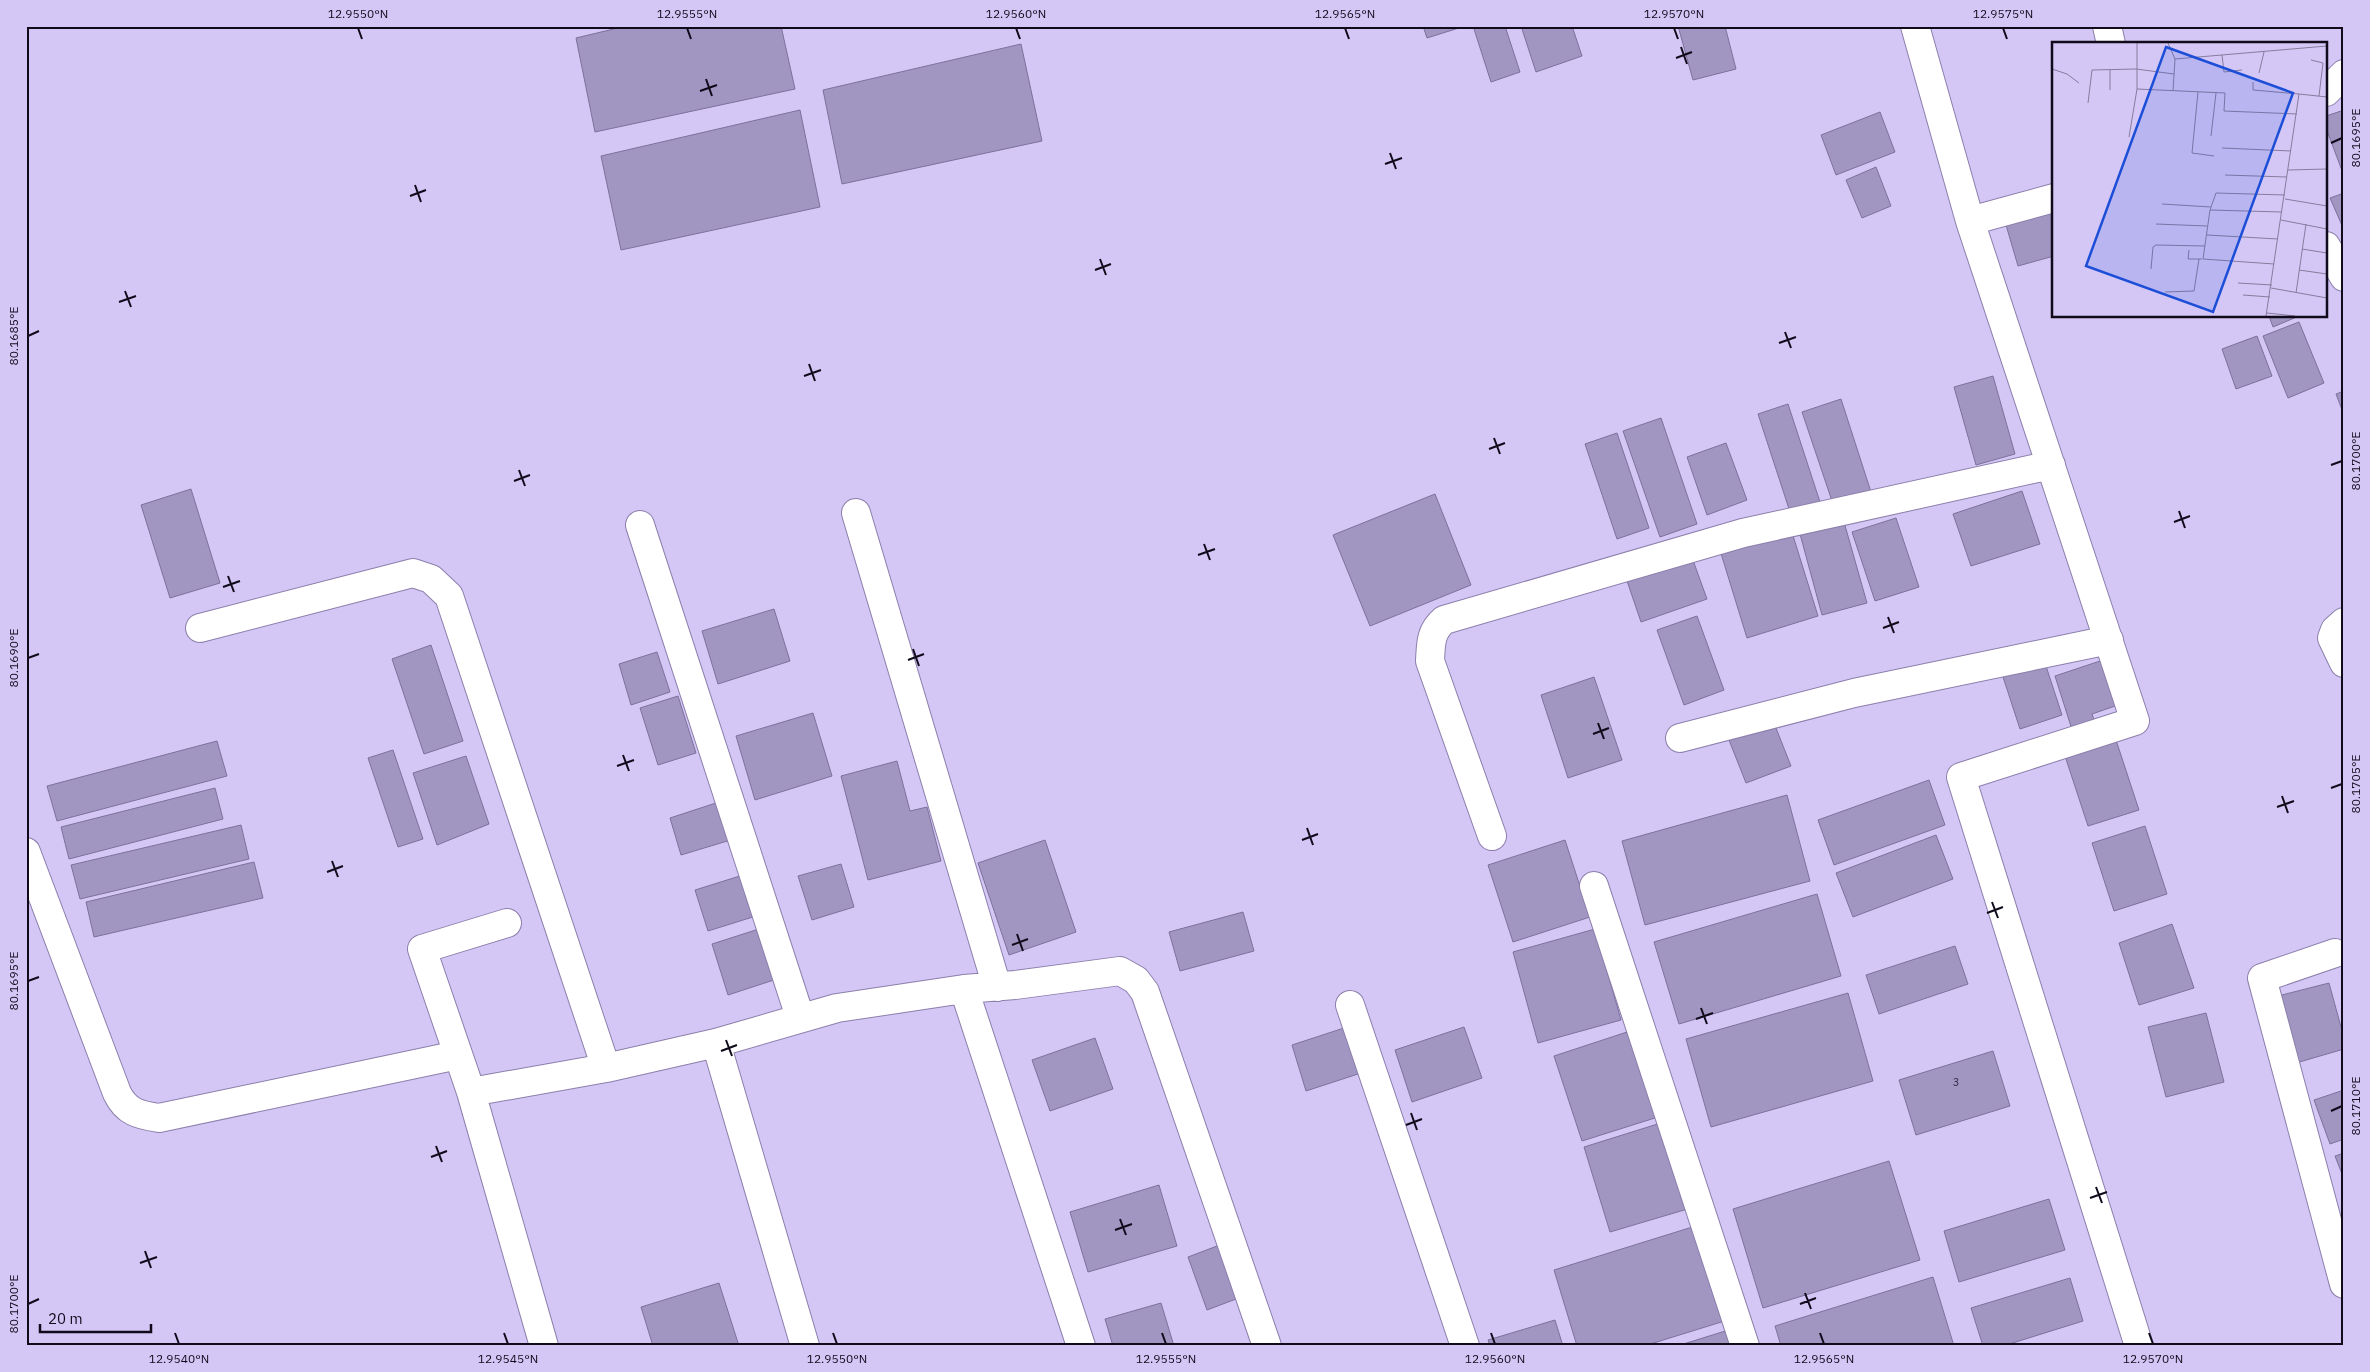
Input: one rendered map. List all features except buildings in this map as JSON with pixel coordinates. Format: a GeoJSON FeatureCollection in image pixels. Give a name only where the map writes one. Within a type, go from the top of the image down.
{"type":"FeatureCollection","features":[{"type":"Feature","properties":{"kind":"street"},"geometry":{"type":"LineString","coordinates":[[1915,26],[1970,221],[2135,721],[1961,777],[2139,1346]]}},
{"type":"Feature","properties":{"kind":"street"},"geometry":{"type":"LineString","coordinates":[[2107,26],[2111,42]]}},
{"type":"Feature","properties":{"kind":"street"},"geometry":{"type":"LineString","coordinates":[[2328,90],[2344,74]]}},
{"type":"Feature","properties":{"kind":"street"},"geometry":{"type":"LineString","coordinates":[[1970,221],[2052,199]]}},
{"type":"Feature","properties":{"kind":"street"},"geometry":{"type":"LineString","coordinates":[[2328,249],[2344,277]]}},
{"type":"Feature","properties":{"kind":"street"},"geometry":{"type":"LineString","coordinates":[[1492,836],[1430,661],[1431,638],[1435,627],[1444,620],[1743,533],[2051,465]]}},
{"type":"Feature","properties":{"kind":"street"},"geometry":{"type":"LineString","coordinates":[[856,513],[997,987]]}},
{"type":"Feature","properties":{"kind":"street"},"geometry":{"type":"LineString","coordinates":[[640,526],[800,1017]]}},
{"type":"Feature","properties":{"kind":"street"},"geometry":{"type":"LineString","coordinates":[[200,628],[413,573],[431,579],[449,596],[606,1068]]}},
{"type":"Feature","properties":{"kind":"street"},"geometry":{"type":"LineString","coordinates":[[2344,622],[2335,630],[2332,638],[2344,663]]}},
{"type":"Feature","properties":{"kind":"street"},"geometry":{"type":"LineString","coordinates":[[1680,738],[1854,693],[2109,640]]}},
{"type":"Feature","properties":{"kind":"street"},"geometry":{"type":"LineString","coordinates":[[26,852],[117,1093],[122,1104],[136,1115],[159,1118],[458,1055]]}},
{"type":"Feature","properties":{"kind":"street"},"geometry":{"type":"LineString","coordinates":[[1594,886],[1744,1346]]}},
{"type":"Feature","properties":{"kind":"street"},"geometry":{"type":"LineString","coordinates":[[507,923],[422,949],[471,1092],[544,1346]]}},
{"type":"Feature","properties":{"kind":"street"},"geometry":{"type":"LineString","coordinates":[[2336,953],[2262,978],[2344,1284]]}},
{"type":"Feature","properties":{"kind":"street"},"geometry":{"type":"LineString","coordinates":[[471,1092],[606,1068],[716,1043],[836,1008],[964,989],[997,987],[1120,971],[1136,980],[1145,992],[1267,1346]]}},
{"type":"Feature","properties":{"kind":"street"},"geometry":{"type":"LineString","coordinates":[[964,989],[1081,1346]]}},
{"type":"Feature","properties":{"kind":"street"},"geometry":{"type":"LineString","coordinates":[[1350,1005],[1464,1346]]}},
{"type":"Feature","properties":{"kind":"street"},"geometry":{"type":"LineString","coordinates":[[716,1043],[805,1346]]}}]}
